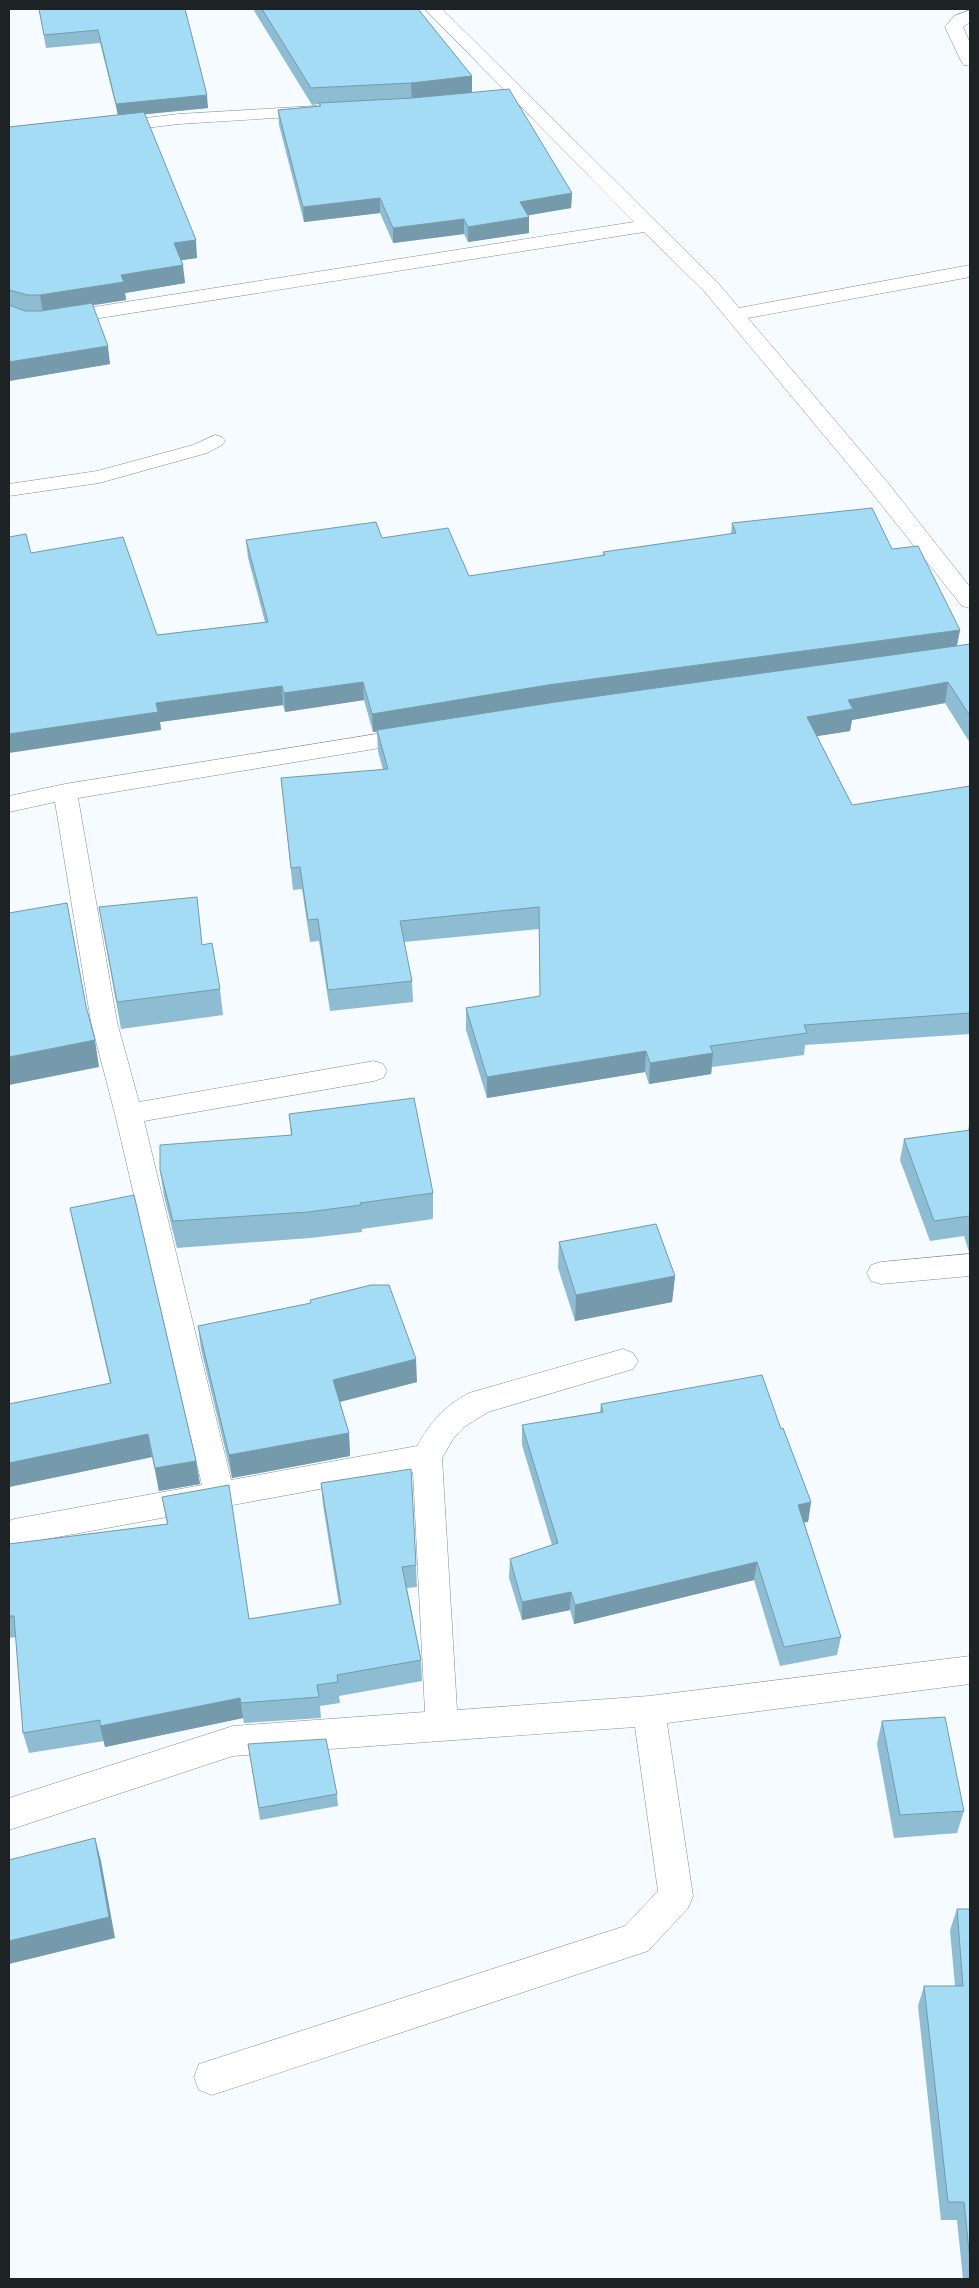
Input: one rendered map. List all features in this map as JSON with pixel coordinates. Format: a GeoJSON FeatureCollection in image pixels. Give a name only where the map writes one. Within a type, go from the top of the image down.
{"type":"FeatureCollection","features":[{"type":"Feature","properties":{"kind":"street"},"geometry":{"type":"LineString","coordinates":[[433,9],[711,287],[873,480],[970,601]]}},
{"type":"Feature","properties":{"kind":"street"},"geometry":{"type":"LineString","coordinates":[[970,15],[960,20],[954,27],[970,61]]}},
{"type":"Feature","properties":{"kind":"street"},"geometry":{"type":"LineString","coordinates":[[500,97],[519,95]]}},
{"type":"Feature","properties":{"kind":"street"},"geometry":{"type":"LineString","coordinates":[[94,130],[179,119],[334,110]]}},
{"type":"Feature","properties":{"kind":"street"},"geometry":{"type":"LineString","coordinates":[[9,314],[28,321],[43,321],[649,225]]}},
{"type":"Feature","properties":{"kind":"street"},"geometry":{"type":"LineString","coordinates":[[734,315],[970,270]]}},
{"type":"Feature","properties":{"kind":"street"},"geometry":{"type":"LineString","coordinates":[[9,490],[99,477],[200,449],[215,441]]}},
{"type":"Feature","properties":{"kind":"street"},"geometry":{"type":"LineString","coordinates":[[9,804],[65,792],[440,732]]}},
{"type":"Feature","properties":{"kind":"street"},"geometry":{"type":"LineString","coordinates":[[65,792],[104,1022],[129,1114],[218,1493]]}},
{"type":"Feature","properties":{"kind":"street"},"geometry":{"type":"LineString","coordinates":[[129,1114],[374,1071]]}},
{"type":"Feature","properties":{"kind":"street"},"geometry":{"type":"LineString","coordinates":[[881,1273],[970,1265]]}},
{"type":"Feature","properties":{"kind":"street"},"geometry":{"type":"LineString","coordinates":[[442,1726],[427,1457],[446,1423],[461,1411],[480,1402],[623,1361]]}},
{"type":"Feature","properties":{"kind":"street"},"geometry":{"type":"LineString","coordinates":[[14,1532],[218,1493],[427,1457]]}},
{"type":"Feature","properties":{"kind":"street"},"geometry":{"type":"LineString","coordinates":[[9,1814],[233,1741],[649,1711],[970,1670]]}},
{"type":"Feature","properties":{"kind":"street"},"geometry":{"type":"LineString","coordinates":[[212,2077],[636,1939],[676,1896],[649,1711]]}},
{"type":"Feature","properties":{"kind":"building"},"geometry":{"type":"Polygon","coordinates":[[[39,9],[185,9],[207,95],[116,104],[98,30],[44,35],[39,9]]]}},
{"type":"Feature","properties":{"kind":"building"},"geometry":{"type":"Polygon","coordinates":[[[262,9],[418,9],[472,76],[411,83],[311,88],[262,9]]]}},
{"type":"Feature","properties":{"kind":"building"},"geometry":{"type":"Polygon","coordinates":[[[509,89],[572,193],[520,202],[529,217],[468,227],[464,219],[393,228],[380,198],[303,207],[278,110],[321,106],[319,103],[412,98],[509,89]]]}},
{"type":"Feature","properties":{"kind":"building"},"geometry":{"type":"Polygon","coordinates":[[[144,112],[196,240],[174,243],[183,265],[121,275],[124,282],[40,295],[28,295],[9,290],[9,127],[144,112]]]}},
{"type":"Feature","properties":{"kind":"building"},"geometry":{"type":"Polygon","coordinates":[[[92,303],[108,346],[9,362],[9,305],[25,311],[41,311],[92,303]]]}},
{"type":"Feature","properties":{"kind":"building"},"geometry":{"type":"Polygon","coordinates":[[[872,508],[892,549],[918,546],[960,630],[548,685],[372,714],[363,682],[284,693],[282,686],[156,703],[158,712],[9,734],[9,537],[26,534],[31,553],[123,537],[157,635],[268,622],[246,540],[376,522],[382,538],[448,528],[469,576],[605,555],[603,552],[736,533],[732,523],[872,508]]]}},
{"type":"Feature","properties":{"kind":"building"},"geometry":{"type":"Polygon","coordinates":[[[970,644],[970,716],[948,682],[848,700],[853,709],[807,717],[852,805],[970,786],[970,1013],[804,1025],[807,1033],[710,1046],[713,1053],[650,1063],[646,1051],[487,1077],[466,1008],[540,996],[539,907],[400,921],[412,981],[328,990],[318,919],[308,920],[300,867],[291,868],[281,778],[388,769],[377,730],[549,703],[970,644]]]}},
{"type":"Feature","properties":{"kind":"building"},"geometry":{"type":"Polygon","coordinates":[[[197,897],[202,945],[212,943],[220,989],[117,1002],[99,907],[197,897]]]}},
{"type":"Feature","properties":{"kind":"building"},"geometry":{"type":"Polygon","coordinates":[[[67,903],[86,1006],[95,1040],[9,1057],[9,913],[67,903]]]}},
{"type":"Feature","properties":{"kind":"building"},"geometry":{"type":"Polygon","coordinates":[[[414,1098],[433,1193],[308,1212],[173,1221],[160,1170],[160,1145],[292,1135],[289,1114],[414,1098]]]}},
{"type":"Feature","properties":{"kind":"building"},"geometry":{"type":"Polygon","coordinates":[[[970,1130],[970,1221],[969,1216],[934,1221],[904,1139],[970,1130]]]}},
{"type":"Feature","properties":{"kind":"building"},"geometry":{"type":"Polygon","coordinates":[[[134,1195],[196,1461],[155,1468],[148,1434],[9,1463],[9,1404],[111,1383],[70,1208],[134,1195]]]}},
{"type":"Feature","properties":{"kind":"building"},"geometry":{"type":"Polygon","coordinates":[[[656,1224],[675,1276],[576,1295],[559,1242],[656,1224]]]}},
{"type":"Feature","properties":{"kind":"building"},"geometry":{"type":"Polygon","coordinates":[[[371,1285],[389,1285],[416,1359],[333,1380],[349,1433],[229,1455],[198,1326],[311,1303],[310,1300],[371,1285]]]}},
{"type":"Feature","properties":{"kind":"building"},"geometry":{"type":"Polygon","coordinates":[[[762,1375],[781,1429],[783,1428],[811,1502],[798,1505],[841,1637],[784,1647],[757,1562],[575,1605],[571,1592],[522,1602],[510,1559],[558,1543],[522,1425],[603,1412],[601,1404],[762,1375]]]}},
{"type":"Feature","properties":{"kind":"building"},"geometry":{"type":"Polygon","coordinates":[[[411,1469],[416,1565],[402,1567],[421,1660],[337,1675],[338,1682],[317,1685],[319,1697],[241,1703],[240,1698],[100,1726],[100,1720],[23,1733],[14,1616],[9,1616],[9,1544],[168,1524],[162,1497],[229,1485],[249,1619],[341,1604],[321,1483],[411,1469]]]}},
{"type":"Feature","properties":{"kind":"building"},"geometry":{"type":"Polygon","coordinates":[[[945,1717],[964,1811],[900,1815],[882,1721],[945,1717]]]}},
{"type":"Feature","properties":{"kind":"building"},"geometry":{"type":"Polygon","coordinates":[[[326,1739],[337,1794],[259,1808],[248,1744],[326,1739]]]}},
{"type":"Feature","properties":{"kind":"building"},"geometry":{"type":"Polygon","coordinates":[[[95,1838],[109,1917],[9,1941],[9,1860],[95,1838]]]}},
{"type":"Feature","properties":{"kind":"building"},"geometry":{"type":"Polygon","coordinates":[[[957,1909],[970,1909],[970,2261],[964,2202],[948,2202],[924,1986],[963,1986],[957,1909]]]}}]}
